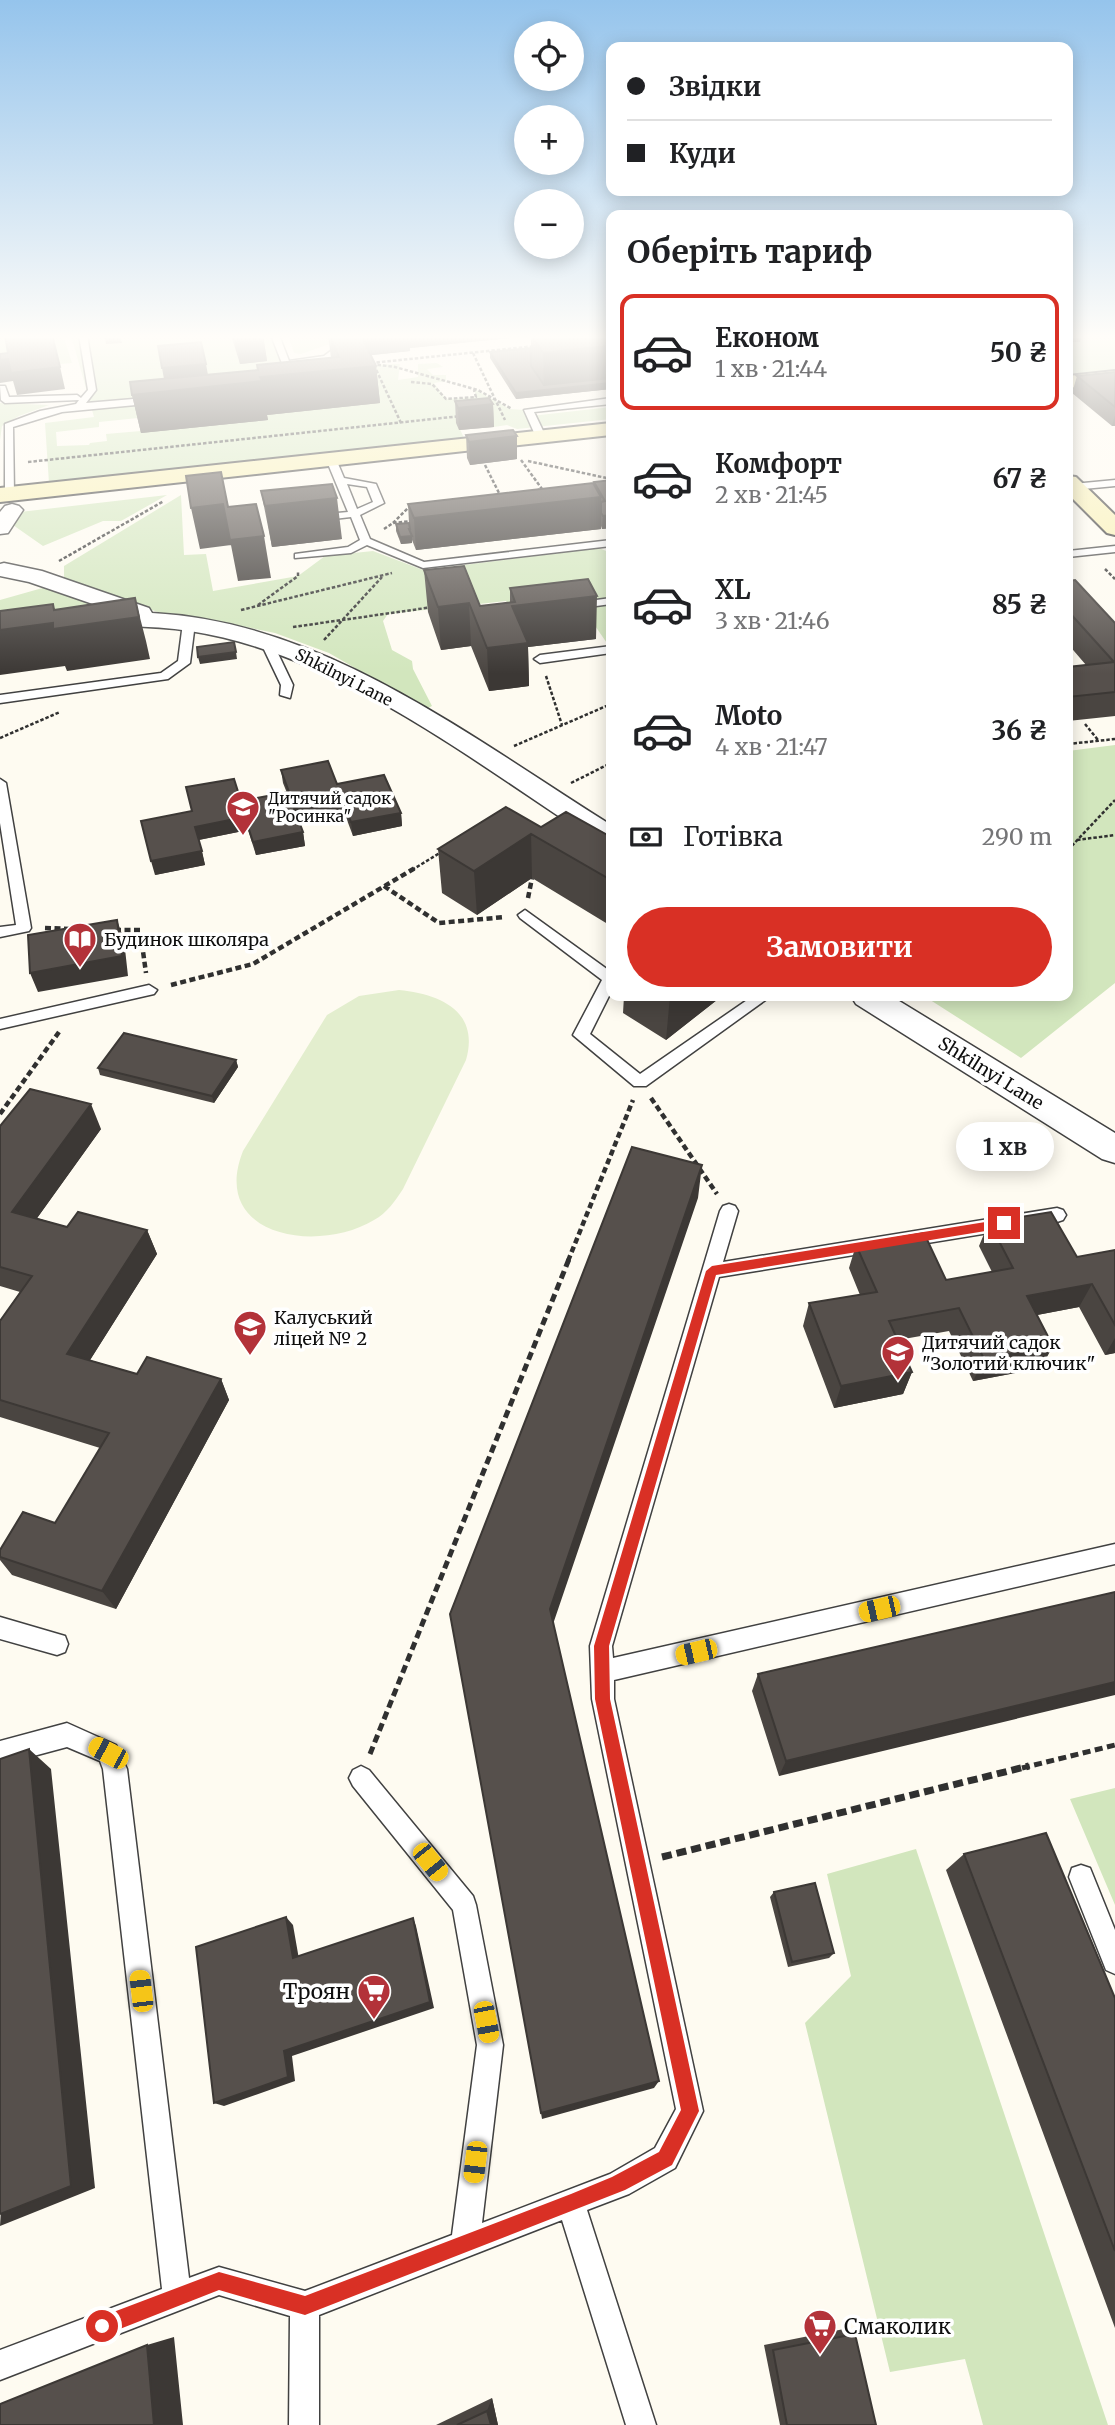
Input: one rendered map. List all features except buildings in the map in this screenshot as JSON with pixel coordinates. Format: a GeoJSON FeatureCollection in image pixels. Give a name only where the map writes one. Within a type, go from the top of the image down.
{"type":"FeatureCollection","features":[{"type":"Feature","properties":{"kind":"main road"},"geometry":{"type":"LineString","coordinates":[[5,507],[331,460],[439,448]]}},
{"type":"Feature","properties":{"kind":"main road"},"geometry":{"type":"LineString","coordinates":[[1073,488],[1115,528]]}},
{"type":"Feature","properties":{"kind":"street"},"geometry":{"type":"LineString","coordinates":[[1,565],[177,622]]}},
{"type":"Feature","properties":{"kind":"street","name":"Shkilnyi Lane"},"geometry":{"type":"LineString","coordinates":[[0,627],[177,622],[266,641],[309,657],[425,719],[606,835]]}},
{"type":"Feature","properties":{"kind":"street","name":"Shkilnyi Lane"},"geometry":{"type":"LineString","coordinates":[[875,1001],[1115,1150]]}},
{"type":"Feature","properties":{"kind":"lane"},"geometry":{"type":"LineString","coordinates":[[5,507],[9,448]]}},
{"type":"Feature","properties":{"kind":"lane"},"geometry":{"type":"LineString","coordinates":[[331,460],[366,541],[423,565],[606,544]]}},
{"type":"Feature","properties":{"kind":"lane"},"geometry":{"type":"LineString","coordinates":[[303,519],[354,514],[379,503],[371,484],[342,481]]}},
{"type":"Feature","properties":{"kind":"lane"},"geometry":{"type":"LineString","coordinates":[[1073,485],[1115,483]]}},
{"type":"Feature","properties":{"kind":"lane"},"geometry":{"type":"LineString","coordinates":[[299,556],[351,550],[366,541]]}},
{"type":"Feature","properties":{"kind":"lane"},"geometry":{"type":"LineString","coordinates":[[1073,553],[1115,549]]}},
{"type":"Feature","properties":{"kind":"lane"},"geometry":{"type":"LineString","coordinates":[[561,607],[606,602]]}},
{"type":"Feature","properties":{"kind":"lane"},"geometry":{"type":"LineString","coordinates":[[0,699],[164,676],[184,663],[177,622]]}},
{"type":"Feature","properties":{"kind":"lane"},"geometry":{"type":"LineString","coordinates":[[266,641],[287,685],[286,695]]}},
{"type":"Feature","properties":{"kind":"lane"},"geometry":{"type":"LineString","coordinates":[[540,659],[606,650]]}},
{"type":"Feature","properties":{"kind":"lane"},"geometry":{"type":"LineString","coordinates":[[0,783],[24,928],[0,932]]}},
{"type":"Feature","properties":{"kind":"lane"},"geometry":{"type":"LineString","coordinates":[[525,915],[606,976]]}},
{"type":"Feature","properties":{"kind":"lane"},"geometry":{"type":"LineString","coordinates":[[606,987],[581,1035],[640,1082],[756,1001]]}},
{"type":"Feature","properties":{"kind":"lane"},"geometry":{"type":"LineString","coordinates":[[0,1024],[149,990]]}},
{"type":"Feature","properties":{"kind":"lane"},"geometry":{"type":"LineString","coordinates":[[0,2365],[219,2281],[305,2306],[619,2184],[666,2158],[690,2111],[603,1699],[601,1646],[729,1211]]}},
{"type":"Feature","properties":{"kind":"lane"},"geometry":{"type":"LineString","coordinates":[[712,1271],[1057,1215]]}},
{"type":"Feature","properties":{"kind":"lane"},"geometry":{"type":"LineString","coordinates":[[602,1671],[657,1661],[1115,1555]]}},
{"type":"Feature","properties":{"kind":"lane"},"geometry":{"type":"LineString","coordinates":[[0,1628],[57,1644]]}},
{"type":"Feature","properties":{"kind":"lane"},"geometry":{"type":"LineString","coordinates":[[0,1753],[67,1735],[108,1753],[115,1769],[177,2297]]}},
{"type":"Feature","properties":{"kind":"lane"},"geometry":{"type":"LineString","coordinates":[[361,1778],[464,1905],[490,2045],[465,2244]]}},
{"type":"Feature","properties":{"kind":"lane"},"geometry":{"type":"LineString","coordinates":[[1081,1877],[1115,1961]]}},
{"type":"Feature","properties":{"kind":"lane"},"geometry":{"type":"LineString","coordinates":[[571,2203],[641,2425]]}},
{"type":"Feature","properties":{"kind":"lane"},"geometry":{"type":"LineString","coordinates":[[304,2425],[305,2306]]}},
{"type":"Feature","properties":{"kind":"path"},"geometry":{"type":"LineString","coordinates":[[9,464],[157,448]]}},
{"type":"Feature","properties":{"kind":"path"},"geometry":{"type":"LineString","coordinates":[[547,497],[521,460],[606,479]]}},
{"type":"Feature","properties":{"kind":"path"},"geometry":{"type":"LineString","coordinates":[[484,464],[503,502]]}},
{"type":"Feature","properties":{"kind":"path"},"geometry":{"type":"LineString","coordinates":[[597,483],[606,481]]}},
{"type":"Feature","properties":{"kind":"path"},"geometry":{"type":"LineString","coordinates":[[532,491],[542,489]]}},
{"type":"Feature","properties":{"kind":"path"},"geometry":{"type":"LineString","coordinates":[[500,495],[510,493]]}},
{"type":"Feature","properties":{"kind":"path"},"geometry":{"type":"LineString","coordinates":[[34,576],[170,497]]}},
{"type":"Feature","properties":{"kind":"path"},"geometry":{"type":"LineString","coordinates":[[366,541],[393,523],[409,505],[422,503]]}},
{"type":"Feature","properties":{"kind":"path"},"geometry":{"type":"LineString","coordinates":[[393,523],[418,520]]}},
{"type":"Feature","properties":{"kind":"path"},"geometry":{"type":"LineString","coordinates":[[309,657],[401,555]]}},
{"type":"Feature","properties":{"kind":"path"},"geometry":{"type":"LineString","coordinates":[[223,630],[298,576],[299,556]]}},
{"type":"Feature","properties":{"kind":"path"},"geometry":{"type":"LineString","coordinates":[[177,622],[256,607],[423,565]]}},
{"type":"Feature","properties":{"kind":"path"},"geometry":{"type":"LineString","coordinates":[[288,628],[442,606]]}},
{"type":"Feature","properties":{"kind":"path"},"geometry":{"type":"LineString","coordinates":[[540,659],[562,725]]}},
{"type":"Feature","properties":{"kind":"path"},"geometry":{"type":"LineString","coordinates":[[506,750],[606,706]]}},
{"type":"Feature","properties":{"kind":"path"},"geometry":{"type":"LineString","coordinates":[[1085,724],[1099,741]]}},
{"type":"Feature","properties":{"kind":"path"},"geometry":{"type":"LineString","coordinates":[[1073,744],[1115,739]]}},
{"type":"Feature","properties":{"kind":"path"},"geometry":{"type":"LineString","coordinates":[[540,794],[553,791],[606,765]]}},
{"type":"Feature","properties":{"kind":"path"},"geometry":{"type":"LineString","coordinates":[[1073,844],[1115,800]]}},
{"type":"Feature","properties":{"kind":"path"},"geometry":{"type":"LineString","coordinates":[[1076,841],[1115,835]]}},
{"type":"Feature","properties":{"kind":"path"},"geometry":{"type":"LineString","coordinates":[[114,930],[140,930],[149,990],[253,964],[444,851]]}},
{"type":"Feature","properties":{"kind":"path"},"geometry":{"type":"LineString","coordinates":[[384,886],[439,923],[525,915]]}},
{"type":"Feature","properties":{"kind":"path"},"geometry":{"type":"LineString","coordinates":[[24,928],[76,929]]}},
{"type":"Feature","properties":{"kind":"path"},"geometry":{"type":"LineString","coordinates":[[0,1114],[77,1008]]}},
{"type":"Feature","properties":{"kind":"path"},"geometry":{"type":"LineString","coordinates":[[640,1082],[729,1211]]}},
{"type":"Feature","properties":{"kind":"path"},"geometry":{"type":"LineString","coordinates":[[361,1778],[640,1082]]}},
{"type":"Feature","properties":{"kind":"path"},"geometry":{"type":"LineString","coordinates":[[637,1863],[1115,1745]]}},
{"type":"Feature","properties":{"kind":"green space"},"geometry":{"type":"Polygon","coordinates":[[[47,448],[370,448],[49,483],[47,448]]]}},
{"type":"Feature","properties":{"kind":"green space"},"geometry":{"type":"Polygon","coordinates":[[[167,495],[121,521],[103,521],[43,546],[13,525],[20,512],[167,495]]]}},
{"type":"Feature","properties":{"kind":"green space"},"geometry":{"type":"Polygon","coordinates":[[[181,495],[184,555],[206,554],[213,591],[298,576],[325,556],[373,551],[423,570],[599,548],[606,551],[606,642],[591,620],[520,626],[506,601],[388,614],[383,621],[392,650],[412,661],[413,669],[432,706],[426,709],[329,653],[275,633],[231,624],[172,617],[64,579],[64,566],[181,495]]]}},
{"type":"Feature","properties":{"kind":"green space"},"geometry":{"type":"Polygon","coordinates":[[[46,587],[126,614],[0,618],[0,600],[46,587]]]}},
{"type":"Feature","properties":{"kind":"green space"},"geometry":{"type":"Polygon","coordinates":[[[1115,745],[1115,983],[1021,1058],[932,1001],[1073,1001],[1073,750],[1115,745]]]}},
{"type":"Feature","properties":{"kind":"green space"},"geometry":{"type":"Polygon","coordinates":[[[399,990],[429,996],[453,1008],[462,1017],[469,1043],[466,1060],[403,1189],[379,1217],[351,1230],[325,1236],[299,1236],[275,1230],[255,1220],[241,1203],[237,1180],[243,1151],[327,1015],[359,996],[399,990]]]}},
{"type":"Feature","properties":{"kind":"green space"},"geometry":{"type":"Polygon","coordinates":[[[1115,1788],[1115,1905],[1070,1799],[1115,1788]]]}},
{"type":"Feature","properties":{"kind":"green space"},"geometry":{"type":"Polygon","coordinates":[[[916,1849],[1108,2425],[983,2425],[965,2359],[890,2372],[805,2023],[851,1976],[827,1874],[916,1849]]]}},
{"type":"Feature","properties":{"kind":"place","name":"Дитячий садок \"Росинка\""},"geometry":{"type":"Point","coordinates":[243,837]}},
{"type":"Feature","properties":{"kind":"place","name":"Будинок школяра"},"geometry":{"type":"Point","coordinates":[80,969]}},
{"type":"Feature","properties":{"kind":"place","name":"Калуський ліцей № 2"},"geometry":{"type":"Point","coordinates":[250,1357]}},
{"type":"Feature","properties":{"kind":"place","name":"Дитячий садок \"Золотий ключик\""},"geometry":{"type":"Point","coordinates":[898,1382]}},
{"type":"Feature","properties":{"kind":"place","name":"Троян"},"geometry":{"type":"Point","coordinates":[374,2021]}},
{"type":"Feature","properties":{"kind":"place","name":"Смаколик"},"geometry":{"type":"Point","coordinates":[820,2356]}},
{"type":"Feature","properties":{"kind":"route"},"geometry":{"type":"LineString","coordinates":[[102,2326],[219,2281],[305,2306],[619,2184],[666,2158],[690,2111],[603,1699],[601,1646],[712,1271],[1004,1223]]}}]}
